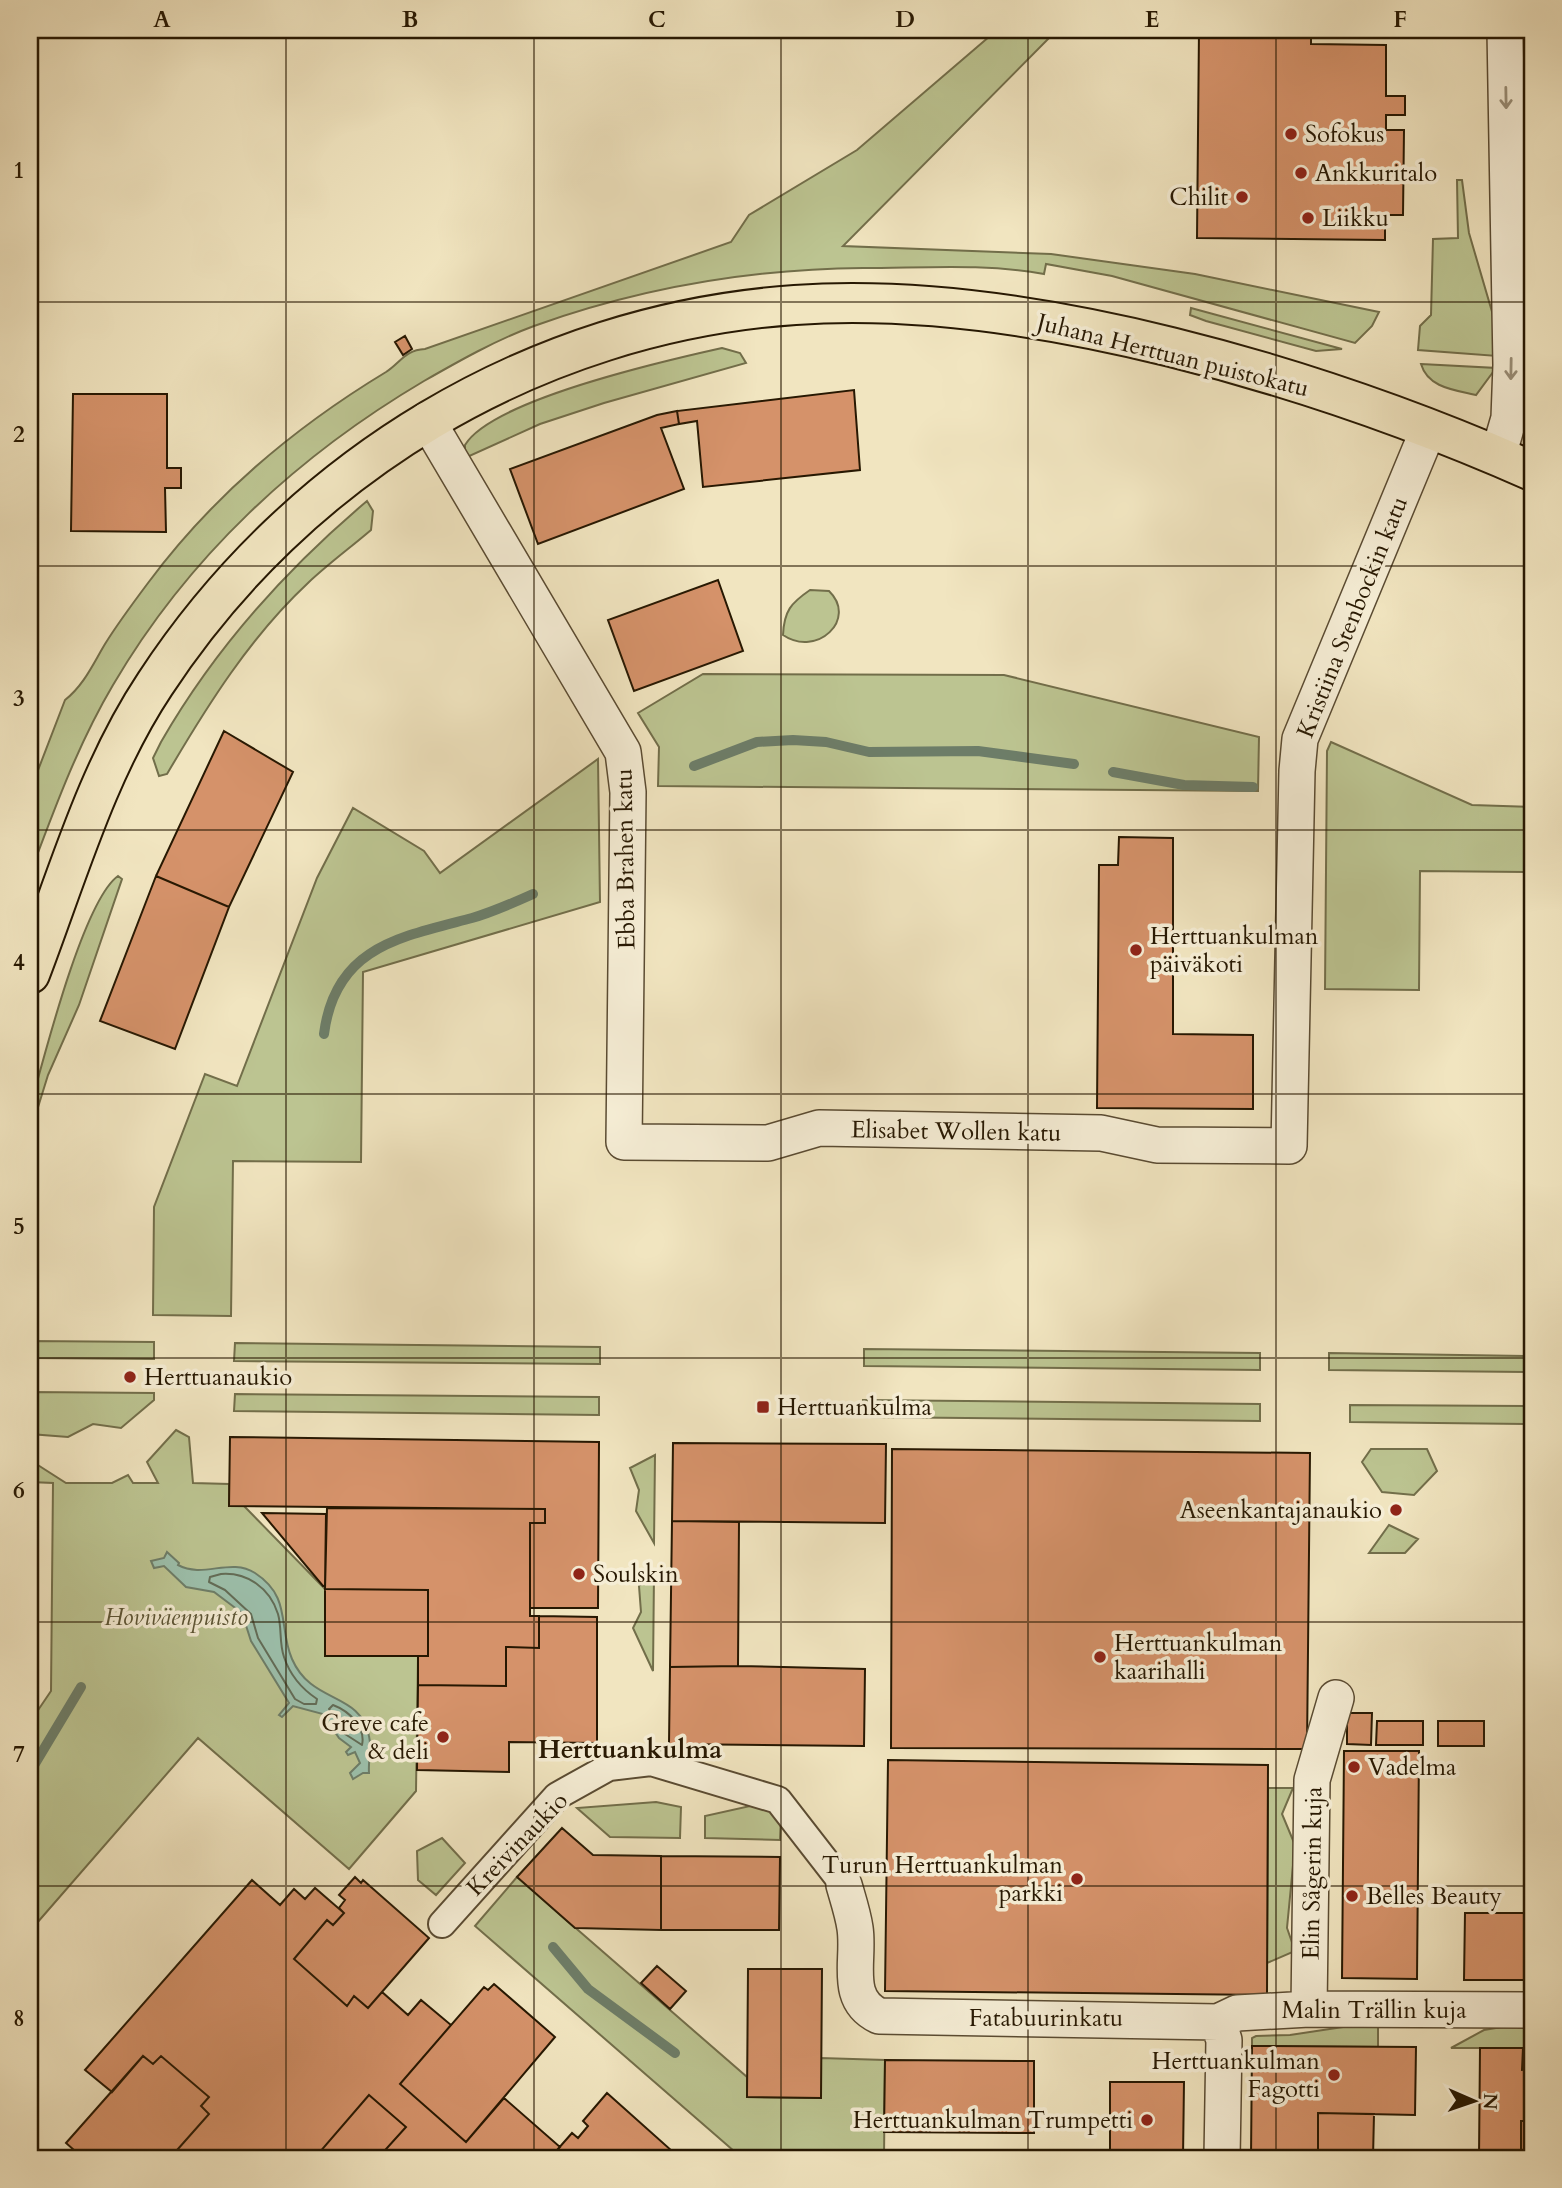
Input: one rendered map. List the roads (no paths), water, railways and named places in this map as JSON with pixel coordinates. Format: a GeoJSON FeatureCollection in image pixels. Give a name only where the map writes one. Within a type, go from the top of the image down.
{"type":"FeatureCollection","features":[{"type":"Feature","properties":{"kind":"main road","name":"Juhana Herttuan puistokatu"},"geometry":{"type":"LineString","coordinates":[[30,974],[114,760],[154,685],[221,594],[297,516],[372,456],[470,396],[571,351],[648,329],[782,306],[842,303],[1011,316],[1102,333],[1254,371],[1429,428],[1515,463]]}},
{"type":"Feature","properties":{"kind":"street"},"geometry":{"type":"LineString","coordinates":[[1505,30],[1521,300],[1509,418],[1515,463]]}},
{"type":"Feature","properties":{"kind":"street","name":"Ebba Brahen katu"},"geometry":{"type":"LineString","coordinates":[[427,421],[623,752],[628,792],[624,1142]]}},
{"type":"Feature","properties":{"kind":"street","name":"Kristiina Stenbockin katu"},"geometry":{"type":"LineString","coordinates":[[1289,1146],[1297,771],[1300,739],[1429,428]]}},
{"type":"Feature","properties":{"kind":"street","name":"Elisabet Wollen katu"},"geometry":{"type":"LineString","coordinates":[[624,1142],[768,1143],[819,1128],[1101,1133],[1157,1145],[1289,1146]]}},
{"type":"Feature","properties":{"kind":"street","name":"Elin Sågerin kuja"},"geometry":{"type":"LineString","coordinates":[[1309,2009],[1312,1780],[1336,1698]]}},
{"type":"Feature","properties":{"kind":"street","name":"Kreivinaukio"},"geometry":{"type":"LineString","coordinates":[[442,1924],[557,1796],[609,1767],[651,1762],[778,1800],[844,1885]]}},
{"type":"Feature","properties":{"kind":"street","name":"Fatabuurinkatu"},"geometry":{"type":"LineString","coordinates":[[844,1885],[855,1929],[858,1998],[866,2010],[879,2016],[1218,2022]]}},
{"type":"Feature","properties":{"kind":"street","name":"Malin Trällin kuja"},"geometry":{"type":"LineString","coordinates":[[1218,2022],[1247,2011],[1532,2010]]}},
{"type":"Feature","properties":{"kind":"street"},"geometry":{"type":"LineString","coordinates":[[1218,2022],[1224,2040],[1222,2158]]}},
{"type":"Feature","properties":{"kind":"water"},"geometry":{"type":"Polygon","coordinates":[[[167,1552],[178,1565],[188,1569],[236,1567],[255,1573],[267,1582],[279,1602],[288,1647],[301,1674],[311,1684],[356,1711],[364,1722],[370,1741],[369,1773],[363,1773],[353,1779],[350,1773],[360,1763],[355,1752],[348,1755],[346,1752],[351,1747],[339,1738],[323,1714],[293,1706],[282,1717],[279,1715],[289,1703],[251,1641],[242,1613],[214,1592],[186,1587],[164,1566],[154,1568],[151,1561],[164,1558],[167,1552]]]}},
{"type":"Feature","properties":{"kind":"waterway"},"geometry":{"type":"LineString","coordinates":[[694,766],[757,742],[793,740],[826,742],[869,752],[978,751],[1074,764]]}},
{"type":"Feature","properties":{"kind":"waterway"},"geometry":{"type":"LineString","coordinates":[[1113,772],[1184,785],[1253,787]]}},
{"type":"Feature","properties":{"kind":"waterway"},"geometry":{"type":"LineString","coordinates":[[324,1034],[331,1005],[342,982],[357,964],[375,950],[420,932],[480,916],[533,894]]}},
{"type":"Feature","properties":{"kind":"waterway"},"geometry":{"type":"LineString","coordinates":[[30,1772],[81,1687]]}},
{"type":"Feature","properties":{"kind":"waterway"},"geometry":{"type":"LineString","coordinates":[[553,1947],[588,1989],[675,2053]]}},
{"type":"Feature","properties":{"kind":"place","name":"Sofokus"},"geometry":{"type":"Point","coordinates":[1291,134]}},
{"type":"Feature","properties":{"kind":"place","name":"Ankkuritalo"},"geometry":{"type":"Point","coordinates":[1301,173]}},
{"type":"Feature","properties":{"kind":"place","name":"Chilit"},"geometry":{"type":"Point","coordinates":[1242,197]}},
{"type":"Feature","properties":{"kind":"place","name":"Liikku"},"geometry":{"type":"Point","coordinates":[1308,218]}},
{"type":"Feature","properties":{"kind":"place","name":"Herttuankulman päiväkoti"},"geometry":{"type":"Point","coordinates":[1136,950]}},
{"type":"Feature","properties":{"kind":"place","name":"Herttuanaukio"},"geometry":{"type":"Point","coordinates":[130,1377]}},
{"type":"Feature","properties":{"kind":"place","name":"Herttuankulma"},"geometry":{"type":"Point","coordinates":[763,1407]}},
{"type":"Feature","properties":{"kind":"place","name":"Aseenkantajanaukio"},"geometry":{"type":"Point","coordinates":[1396,1510]}},
{"type":"Feature","properties":{"kind":"place","name":"Soulskin"},"geometry":{"type":"Point","coordinates":[579,1574]}},
{"type":"Feature","properties":{"kind":"place","name":"Herttuankulman kaarihalli"},"geometry":{"type":"Point","coordinates":[1100,1657]}},
{"type":"Feature","properties":{"kind":"place","name":"Greve cafe & deli"},"geometry":{"type":"Point","coordinates":[443,1737]}},
{"type":"Feature","properties":{"kind":"place","name":"Vadelma"},"geometry":{"type":"Point","coordinates":[1354,1767]}},
{"type":"Feature","properties":{"kind":"place","name":"Turun Herttuankulman parkki"},"geometry":{"type":"Point","coordinates":[1077,1879]}},
{"type":"Feature","properties":{"kind":"place","name":"Belles Beauty"},"geometry":{"type":"Point","coordinates":[1352,1896]}},
{"type":"Feature","properties":{"kind":"place","name":"Herttuankulman Fagotti"},"geometry":{"type":"Point","coordinates":[1334,2075]}},
{"type":"Feature","properties":{"kind":"place","name":"Herttuankulman Trumpetti"},"geometry":{"type":"Point","coordinates":[1147,2120]}},
{"type":"Feature","properties":{"kind":"district","name":"Herttuankulma"},"geometry":{"type":"Point","coordinates":[630,1749]}},
{"type":"Feature","properties":{"kind":"park label","name":"Hoviväenpuisto"},"geometry":{"type":"Point","coordinates":[176,1617]}}]}
